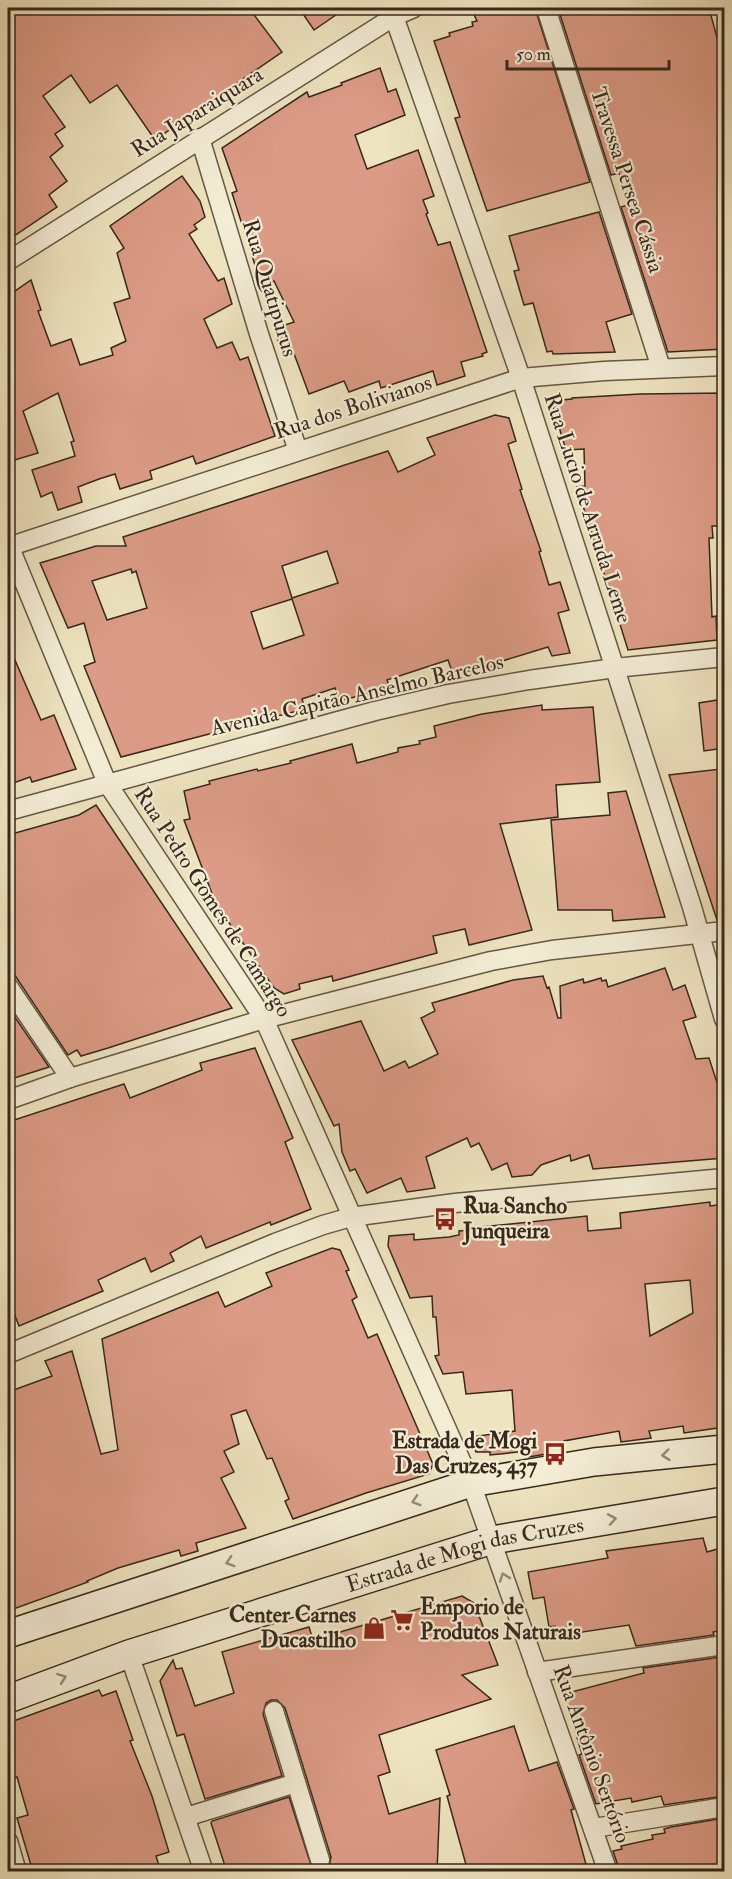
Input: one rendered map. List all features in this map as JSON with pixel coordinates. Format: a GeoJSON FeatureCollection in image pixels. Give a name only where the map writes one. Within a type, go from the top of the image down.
{"type":"FeatureCollection","features":[{"type":"Feature","properties":{"kind":"main road"},"geometry":{"type":"LineString","coordinates":[[8,1634],[471,1483],[594,1462],[724,1449]]}},
{"type":"Feature","properties":{"kind":"main road","name":"Estrada de Mogi das Cruzes"},"geometry":{"type":"LineString","coordinates":[[8,1699],[129,1654],[492,1540],[724,1501]]}},
{"type":"Feature","properties":{"kind":"street","name":"Rua Japaraiquara"},"geometry":{"type":"LineString","coordinates":[[8,261],[393,12],[414,8]]}},
{"type":"Feature","properties":{"kind":"street","name":"Travessa Persea Cássia"},"geometry":{"type":"LineString","coordinates":[[546,8],[661,368]]}},
{"type":"Feature","properties":{"kind":"street","name":"Rua Lucio de Arruda Leme"},"geometry":{"type":"LineString","coordinates":[[393,12],[521,378],[700,933],[724,1018]]}},
{"type":"Feature","properties":{"kind":"street","name":"Rua Quatipurus"},"geometry":{"type":"LineString","coordinates":[[200,138],[259,334],[298,451]]}},
{"type":"Feature","properties":{"kind":"street","name":"Rua dos Bolivianos"},"geometry":{"type":"LineString","coordinates":[[8,546],[521,378],[568,373],[724,366]]}},
{"type":"Feature","properties":{"kind":"street","name":"Rua Pedro Gomes de Camargo"},"geometry":{"type":"LineString","coordinates":[[8,546],[107,783],[264,1019],[471,1483]]}},
{"type":"Feature","properties":{"kind":"street","name":"Avenida Capitão Anselmo Barcelos"},"geometry":{"type":"LineString","coordinates":[[8,811],[364,714],[448,694],[615,668],[724,657]]}},
{"type":"Feature","properties":{"kind":"street"},"geometry":{"type":"LineString","coordinates":[[8,1100],[70,1078],[264,1019],[529,953],[724,931]]}},
{"type":"Feature","properties":{"kind":"street"},"geometry":{"type":"LineString","coordinates":[[8,986],[70,1078]]}},
{"type":"Feature","properties":{"kind":"street"},"geometry":{"type":"LineString","coordinates":[[8,1354],[275,1244],[323,1225],[351,1217],[407,1208],[724,1178]]}},
{"type":"Feature","properties":{"kind":"street","name":"Rua Antônio Sertório"},"geometry":{"type":"LineString","coordinates":[[471,1483],[608,1872]]}},
{"type":"Feature","properties":{"kind":"street"},"geometry":{"type":"LineString","coordinates":[[537,1672],[724,1645]]}},
{"type":"Feature","properties":{"kind":"street"},"geometry":{"type":"LineString","coordinates":[[129,1654],[204,1872]]}},
{"type":"Feature","properties":{"kind":"street"},"geometry":{"type":"LineString","coordinates":[[274,1711],[320,1860]]}},
{"type":"Feature","properties":{"kind":"street"},"geometry":{"type":"LineString","coordinates":[[186,1817],[296,1783]]}},
{"type":"Feature","properties":{"kind":"street"},"geometry":{"type":"LineString","coordinates":[[594,1828],[724,1807]]}},
{"type":"Feature","properties":{"kind":"street"},"geometry":{"type":"LineString","coordinates":[[8,1841],[17,1872]]}},
{"type":"Feature","properties":{"kind":"building"},"geometry":{"type":"Polygon","coordinates":[[[8,8],[249,8],[282,52],[155,140],[117,85],[90,103],[71,75],[43,96],[65,127],[55,134],[63,146],[50,157],[67,181],[49,195],[57,207],[8,240],[8,8]]]}},
{"type":"Feature","properties":{"kind":"building"},"geometry":{"type":"Polygon","coordinates":[[[299,8],[346,8],[314,30],[299,8]]]}},
{"type":"Feature","properties":{"kind":"building"},"geometry":{"type":"Polygon","coordinates":[[[471,8],[535,8],[590,182],[487,211],[455,118],[460,117],[434,41],[450,36],[449,33],[473,26],[472,22],[477,21],[471,8]]]}},
{"type":"Feature","properties":{"kind":"building"},"geometry":{"type":"Polygon","coordinates":[[[558,8],[709,8],[719,45],[724,43],[724,349],[668,352],[621,207],[628,205],[619,173],[611,175],[558,8]]]}},
{"type":"Feature","properties":{"kind":"building"},"geometry":{"type":"Polygon","coordinates":[[[380,68],[388,92],[396,89],[405,115],[355,135],[367,169],[418,150],[434,196],[423,200],[428,213],[426,214],[438,245],[450,242],[487,352],[482,354],[483,356],[461,362],[465,376],[437,385],[433,371],[381,388],[379,381],[349,392],[344,381],[309,394],[293,351],[283,354],[276,335],[276,328],[294,322],[274,281],[262,287],[232,193],[237,191],[222,148],[307,92],[309,97],[380,68]]]}},
{"type":"Feature","properties":{"kind":"building"},"geometry":{"type":"Polygon","coordinates":[[[182,176],[200,201],[205,217],[194,225],[197,229],[189,234],[218,281],[224,278],[232,304],[204,319],[217,348],[232,342],[240,360],[248,357],[275,436],[196,464],[193,456],[150,471],[152,479],[120,489],[115,474],[99,479],[78,487],[82,502],[58,510],[52,492],[41,497],[32,470],[75,456],[71,442],[74,441],[58,393],[23,411],[38,453],[8,462],[8,296],[31,280],[41,310],[38,311],[51,346],[71,339],[80,365],[113,355],[111,348],[126,341],[114,303],[130,298],[117,253],[124,248],[110,226],[182,176]]]}},
{"type":"Feature","properties":{"kind":"building"},"geometry":{"type":"Polygon","coordinates":[[[599,212],[632,314],[606,322],[615,352],[553,354],[552,351],[547,352],[533,303],[524,305],[514,271],[519,270],[509,236],[599,212]]]}},
{"type":"Feature","properties":{"kind":"building"},"geometry":{"type":"Polygon","coordinates":[[[724,393],[724,526],[712,526],[713,538],[709,538],[712,617],[716,616],[717,640],[628,650],[577,487],[585,486],[584,449],[566,450],[551,401],[640,394],[724,393]]]}},
{"type":"Feature","properties":{"kind":"building"},"geometry":{"type":"Polygon","coordinates":[[[495,415],[509,418],[516,441],[508,444],[522,489],[520,490],[541,551],[539,552],[549,585],[560,582],[569,610],[558,613],[570,653],[552,656],[548,647],[499,662],[500,665],[453,674],[448,660],[387,680],[390,688],[339,701],[335,688],[302,699],[305,709],[121,757],[84,666],[95,662],[84,623],[68,628],[40,563],[96,546],[126,546],[123,537],[388,451],[398,472],[435,455],[427,438],[495,415]],[[327,551],[282,566],[292,598],[338,583],[327,551]],[[131,569],[92,581],[107,620],[147,608],[136,571],[132,573],[131,569]],[[292,599],[251,612],[263,649],[304,635],[292,599]]]}},
{"type":"Feature","properties":{"kind":"building"},"geometry":{"type":"Polygon","coordinates":[[[8,644],[41,720],[54,715],[76,769],[32,782],[30,777],[8,785],[8,644]]]}},
{"type":"Feature","properties":{"kind":"building"},"geometry":{"type":"Polygon","coordinates":[[[724,699],[724,748],[704,751],[699,703],[724,699]]]}},
{"type":"Feature","properties":{"kind":"building"},"geometry":{"type":"Polygon","coordinates":[[[542,705],[542,710],[593,707],[600,782],[556,785],[558,817],[500,824],[532,930],[469,945],[465,929],[433,936],[437,953],[333,981],[332,976],[299,984],[300,989],[284,994],[274,988],[216,904],[184,820],[190,819],[184,791],[210,784],[209,781],[291,763],[290,761],[352,744],[357,763],[398,752],[398,748],[420,744],[419,741],[436,737],[434,726],[482,714],[542,705]]]}},
{"type":"Feature","properties":{"kind":"building"},"geometry":{"type":"Polygon","coordinates":[[[721,769],[724,802],[724,920],[717,920],[669,775],[721,769]]]}},
{"type":"Feature","properties":{"kind":"building"},"geometry":{"type":"Polygon","coordinates":[[[626,791],[665,917],[613,921],[612,910],[558,910],[551,820],[610,815],[608,793],[626,791]]]}},
{"type":"Feature","properties":{"kind":"building"},"geometry":{"type":"Polygon","coordinates":[[[96,805],[232,1008],[81,1056],[77,1050],[68,1055],[8,965],[8,835],[79,815],[96,805]]]}},
{"type":"Feature","properties":{"kind":"building"},"geometry":{"type":"Polygon","coordinates":[[[665,968],[673,990],[685,985],[696,1017],[683,1021],[696,1059],[709,1058],[724,1104],[724,1158],[593,1169],[589,1155],[571,1161],[570,1155],[541,1165],[532,1175],[512,1177],[507,1163],[492,1170],[479,1143],[471,1147],[467,1138],[426,1157],[435,1188],[407,1192],[401,1178],[367,1193],[355,1169],[350,1171],[342,1152],[339,1124],[334,1126],[292,1040],[361,1021],[384,1071],[405,1061],[409,1068],[438,1054],[421,1018],[435,1011],[432,1003],[513,980],[543,976],[547,988],[549,987],[558,1018],[561,1018],[560,986],[583,979],[584,983],[601,978],[602,981],[606,980],[608,987],[665,968]]]}},
{"type":"Feature","properties":{"kind":"building"},"geometry":{"type":"Polygon","coordinates":[[[10,1010],[49,1067],[8,1080],[8,1011],[10,1010]]]}},
{"type":"Feature","properties":{"kind":"building"},"geometry":{"type":"Polygon","coordinates":[[[255,1048],[293,1138],[285,1142],[311,1209],[271,1225],[270,1222],[206,1248],[201,1236],[170,1253],[174,1261],[151,1272],[145,1258],[98,1280],[103,1291],[19,1326],[8,1298],[8,1122],[124,1084],[130,1098],[202,1070],[200,1063],[255,1048]]]}},
{"type":"Feature","properties":{"kind":"building"},"geometry":{"type":"Polygon","coordinates":[[[710,1202],[710,1206],[724,1204],[724,1427],[684,1433],[683,1426],[649,1431],[651,1438],[621,1442],[619,1431],[564,1441],[564,1445],[546,1448],[546,1454],[529,1457],[528,1451],[490,1455],[490,1452],[476,1452],[470,1437],[515,1431],[512,1390],[466,1394],[463,1372],[443,1374],[435,1356],[439,1355],[432,1296],[410,1298],[388,1246],[389,1236],[414,1234],[414,1240],[449,1237],[459,1235],[459,1231],[481,1229],[481,1227],[587,1216],[588,1231],[621,1228],[620,1213],[710,1202]],[[690,1280],[645,1284],[650,1336],[693,1313],[690,1280]]]}},
{"type":"Feature","properties":{"kind":"building"},"geometry":{"type":"Polygon","coordinates":[[[332,1248],[340,1250],[357,1297],[352,1300],[368,1338],[377,1334],[433,1464],[429,1474],[293,1519],[285,1501],[289,1499],[272,1458],[267,1459],[246,1410],[231,1415],[239,1444],[224,1451],[234,1472],[221,1478],[246,1528],[196,1543],[198,1551],[181,1556],[179,1550],[118,1568],[88,1582],[8,1611],[8,1392],[52,1376],[45,1361],[72,1351],[101,1454],[118,1450],[102,1339],[218,1292],[225,1307],[272,1286],[266,1273],[332,1248]]]}},
{"type":"Feature","properties":{"kind":"building"},"geometry":{"type":"Polygon","coordinates":[[[703,1538],[707,1552],[724,1547],[724,1630],[713,1632],[714,1635],[636,1646],[629,1625],[556,1636],[555,1626],[549,1627],[544,1597],[533,1599],[528,1572],[608,1558],[606,1551],[703,1538]]]}},
{"type":"Feature","properties":{"kind":"building"},"geometry":{"type":"Polygon","coordinates":[[[462,1596],[474,1603],[498,1665],[462,1675],[491,1699],[379,1735],[390,1772],[378,1776],[389,1814],[440,1798],[437,1872],[227,1872],[212,1821],[289,1797],[312,1868],[317,1871],[324,1870],[329,1867],[331,1857],[285,1708],[277,1700],[266,1703],[263,1714],[282,1776],[205,1799],[184,1734],[177,1736],[160,1681],[173,1660],[176,1669],[182,1668],[195,1706],[234,1693],[222,1652],[309,1627],[313,1640],[462,1596]]]}},
{"type":"Feature","properties":{"kind":"building"},"geometry":{"type":"Polygon","coordinates":[[[721,1657],[724,1666],[724,1796],[664,1805],[661,1796],[632,1802],[631,1798],[596,1804],[579,1755],[582,1754],[564,1694],[644,1673],[643,1668],[721,1657]]]}},
{"type":"Feature","properties":{"kind":"building"},"geometry":{"type":"Polygon","coordinates":[[[99,1690],[102,1696],[116,1691],[133,1740],[130,1741],[152,1796],[169,1852],[156,1856],[161,1872],[33,1872],[17,1818],[28,1815],[17,1777],[8,1780],[8,1723],[99,1690]]]}},
{"type":"Feature","properties":{"kind":"building"},"geometry":{"type":"Polygon","coordinates":[[[514,1726],[529,1771],[557,1762],[574,1809],[571,1810],[587,1868],[575,1872],[468,1872],[447,1796],[450,1795],[436,1750],[514,1726]]]}},
{"type":"Feature","properties":{"kind":"building"},"geometry":{"type":"Polygon","coordinates":[[[724,1818],[724,1872],[620,1872],[613,1851],[622,1849],[621,1846],[653,1839],[652,1835],[665,1833],[664,1829],[671,1827],[724,1818]]]}},
{"type":"Feature","properties":{"kind":"place","name":"Rua Sancho Junqueira"},"geometry":{"type":"Point","coordinates":[445,1219]}},
{"type":"Feature","properties":{"kind":"place","name":"Estrada de Mogi Das Cruzes, 437"},"geometry":{"type":"Point","coordinates":[555,1454]}},
{"type":"Feature","properties":{"kind":"place","name":"Emporio de Produtos Naturais"},"geometry":{"type":"Point","coordinates":[402,1620]}},
{"type":"Feature","properties":{"kind":"place","name":"Center Carnes Ducastilho"},"geometry":{"type":"Point","coordinates":[374,1628]}}]}
